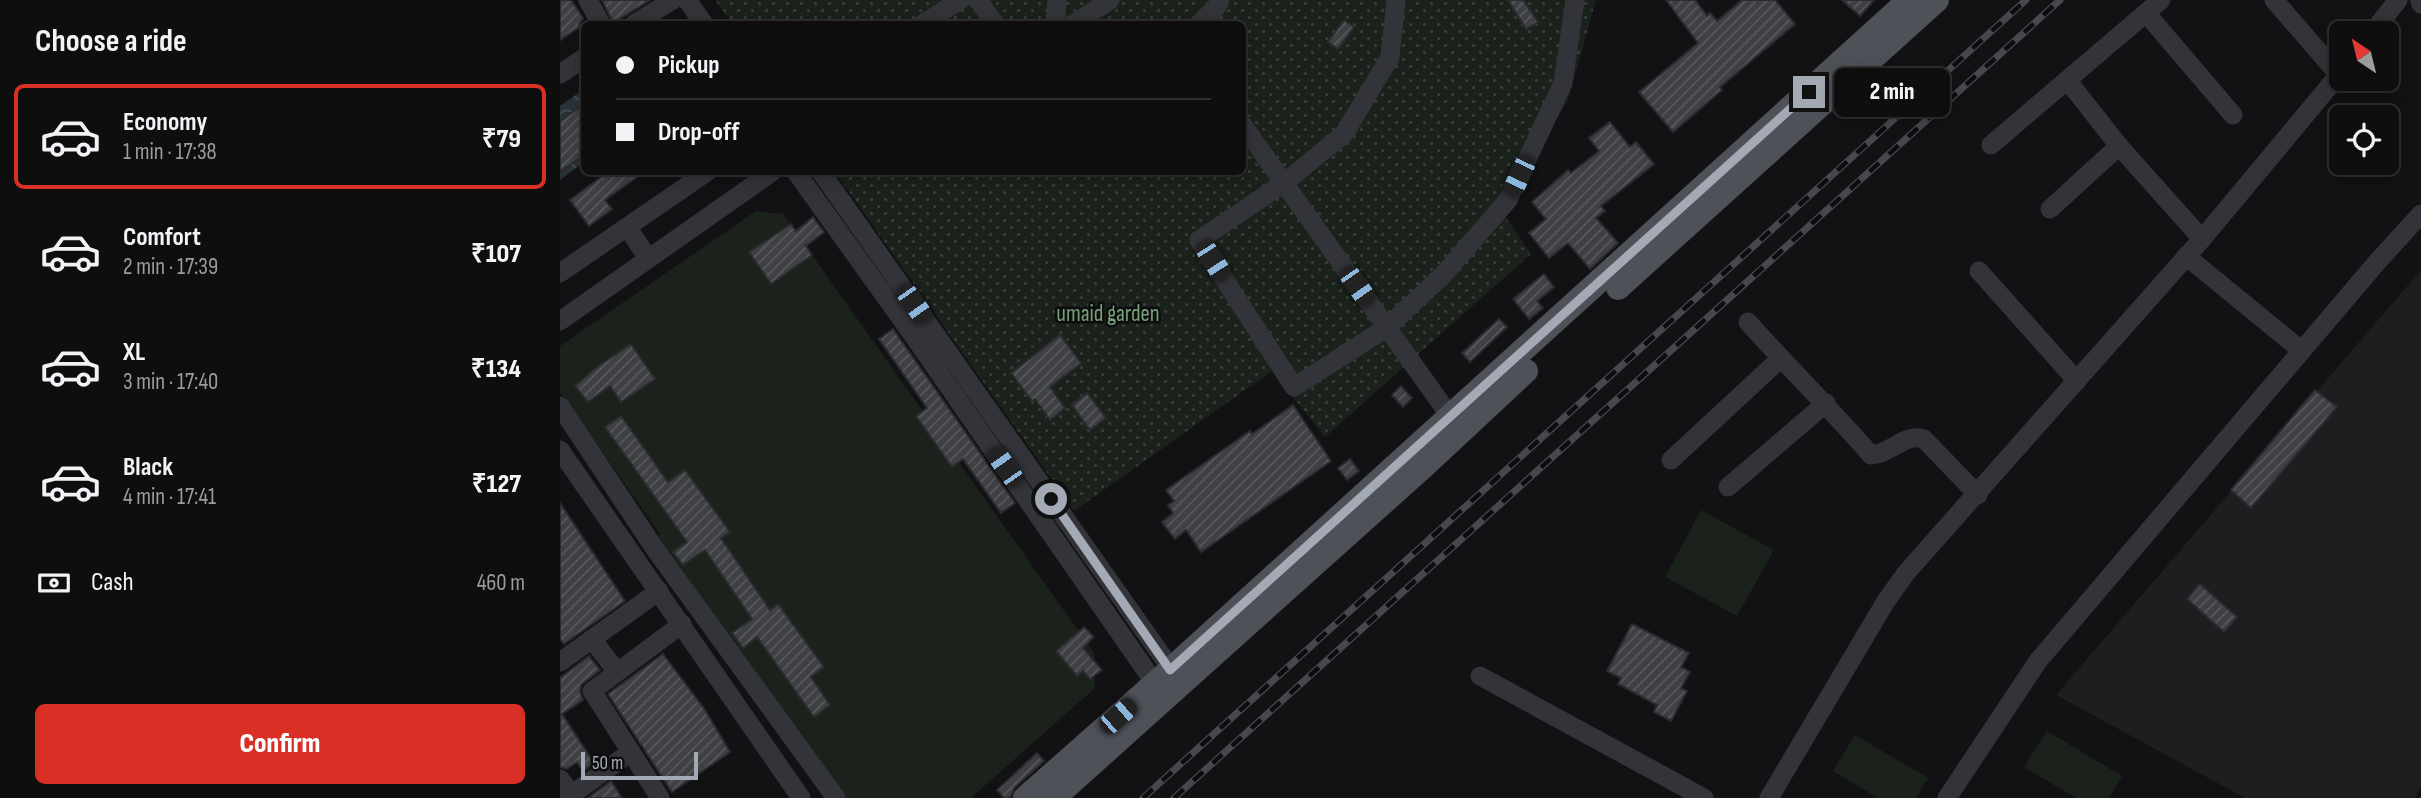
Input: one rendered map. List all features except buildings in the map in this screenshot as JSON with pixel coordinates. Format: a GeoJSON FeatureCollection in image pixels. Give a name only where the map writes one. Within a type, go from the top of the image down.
{"type":"FeatureCollection","features":[{"type":"Feature","properties":{"kind":"main road"},"geometry":{"type":"LineString","coordinates":[[1054,798],[1168,684],[1450,416],[1909,0]]}},
{"type":"Feature","properties":{"kind":"main road"},"geometry":{"type":"LineString","coordinates":[[1025,798],[1168,684],[1937,0]]}},
{"type":"Feature","properties":{"kind":"street"},"geometry":{"type":"LineString","coordinates":[[587,0],[599,21]]}},
{"type":"Feature","properties":{"kind":"street"},"geometry":{"type":"LineString","coordinates":[[639,21],[673,0]]}},
{"type":"Feature","properties":{"kind":"street"},"geometry":{"type":"LineString","coordinates":[[687,0],[702,21]]}},
{"type":"Feature","properties":{"kind":"street"},"geometry":{"type":"LineString","coordinates":[[928,21],[960,0]]}},
{"type":"Feature","properties":{"kind":"street"},"geometry":{"type":"LineString","coordinates":[[1055,21],[1057,0]]}},
{"type":"Feature","properties":{"kind":"street"},"geometry":{"type":"LineString","coordinates":[[1078,21],[1110,0]]}},
{"type":"Feature","properties":{"kind":"street"},"geometry":{"type":"LineString","coordinates":[[1202,21],[1216,8],[1220,0]]}},
{"type":"Feature","properties":{"kind":"street"},"geometry":{"type":"LineString","coordinates":[[1396,0],[1390,57],[1344,134],[1283,183],[1199,240],[1294,387],[1386,328],[1443,275],[1508,200],[1563,83],[1576,0]]}},
{"type":"Feature","properties":{"kind":"street"},"geometry":{"type":"LineString","coordinates":[[2274,0],[2329,61]]}},
{"type":"Feature","properties":{"kind":"street"},"geometry":{"type":"LineString","coordinates":[[2381,21],[2398,0]]}},
{"type":"Feature","properties":{"kind":"street"},"geometry":{"type":"LineString","coordinates":[[986,3],[994,21]]}},
{"type":"Feature","properties":{"kind":"street"},"geometry":{"type":"LineString","coordinates":[[1991,145],[2154,6],[2233,115]]}},
{"type":"Feature","properties":{"kind":"street"},"geometry":{"type":"LineString","coordinates":[[560,74],[581,60]]}},
{"type":"Feature","properties":{"kind":"street"},"geometry":{"type":"LineString","coordinates":[[2068,81],[2119,146],[2202,239]]}},
{"type":"Feature","properties":{"kind":"street"},"geometry":{"type":"LineString","coordinates":[[1769,798],[1886,601],[1906,573],[1978,495],[2202,239],[2329,86]]}},
{"type":"Feature","properties":{"kind":"street"},"geometry":{"type":"LineString","coordinates":[[1246,130],[1450,416]]}},
{"type":"Feature","properties":{"kind":"street"},"geometry":{"type":"LineString","coordinates":[[2050,209],[2119,146]]}},
{"type":"Feature","properties":{"kind":"street"},"geometry":{"type":"LineString","coordinates":[[560,273],[704,175]]}},
{"type":"Feature","properties":{"kind":"street"},"geometry":{"type":"LineString","coordinates":[[560,321],[647,257],[768,175]]}},
{"type":"Feature","properties":{"kind":"street"},"geometry":{"type":"LineString","coordinates":[[798,175],[1168,684]]}},
{"type":"Feature","properties":{"kind":"street"},"geometry":{"type":"LineString","coordinates":[[823,175],[1168,684]]}},
{"type":"Feature","properties":{"kind":"street"},"geometry":{"type":"LineString","coordinates":[[1947,798],[2038,661],[2421,214]]}},
{"type":"Feature","properties":{"kind":"street"},"geometry":{"type":"LineString","coordinates":[[628,228],[647,257]]}},
{"type":"Feature","properties":{"kind":"street"},"geometry":{"type":"LineString","coordinates":[[2186,256],[2302,351]]}},
{"type":"Feature","properties":{"kind":"street"},"geometry":{"type":"LineString","coordinates":[[1979,271],[2077,381]]}},
{"type":"Feature","properties":{"kind":"street"},"geometry":{"type":"LineString","coordinates":[[1748,322],[1780,359],[1826,403],[1871,455],[1882,454],[1910,438],[1919,437],[1978,495]]}},
{"type":"Feature","properties":{"kind":"street"},"geometry":{"type":"LineString","coordinates":[[1671,460],[1780,359]]}},
{"type":"Feature","properties":{"kind":"street"},"geometry":{"type":"LineString","coordinates":[[1728,487],[1826,403]]}},
{"type":"Feature","properties":{"kind":"street"},"geometry":{"type":"LineString","coordinates":[[560,406],[655,549],[836,798]]}},
{"type":"Feature","properties":{"kind":"street"},"geometry":{"type":"LineString","coordinates":[[560,450],[802,798]]}},
{"type":"Feature","properties":{"kind":"street"},"geometry":{"type":"LineString","coordinates":[[562,656],[592,639],[659,591]]}},
{"type":"Feature","properties":{"kind":"street"},"geometry":{"type":"LineString","coordinates":[[660,798],[592,691],[682,624]]}},
{"type":"Feature","properties":{"kind":"street"},"geometry":{"type":"LineString","coordinates":[[592,639],[617,673]]}},
{"type":"Feature","properties":{"kind":"street"},"geometry":{"type":"LineString","coordinates":[[1479,676],[1704,798]]}},
{"type":"Feature","properties":{"kind":"street"},"geometry":{"type":"LineString","coordinates":[[566,790],[631,752]]}},
{"type":"Feature","properties":{"kind":"shaded area"},"geometry":{"type":"Polygon","coordinates":[[[2421,270],[2421,786],[2415,798],[2245,798],[2056,695],[2421,270]]]}},
{"type":"Feature","properties":{"kind":"green space","name":"umaid garden"},"geometry":{"type":"Polygon","coordinates":[[[715,0],[1596,0],[1568,100],[1502,212],[1531,254],[1325,437],[1272,371],[1074,511],[837,175],[1246,175],[1246,21],[730,21],[715,0]]]}},
{"type":"Feature","properties":{"kind":"green space"},"geometry":{"type":"Polygon","coordinates":[[[756,211],[783,214],[1094,653],[1095,688],[971,798],[846,798],[731,638],[715,647],[645,544],[660,534],[560,392],[560,346],[756,211]]]}},
{"type":"Feature","properties":{"kind":"green space"},"geometry":{"type":"Polygon","coordinates":[[[1701,510],[1774,550],[1737,616],[1665,577],[1701,510]]]}},
{"type":"Feature","properties":{"kind":"green space"},"geometry":{"type":"Polygon","coordinates":[[[2047,731],[2122,776],[2109,798],[2076,798],[2024,767],[2047,731]]]}},
{"type":"Feature","properties":{"kind":"green space"},"geometry":{"type":"Polygon","coordinates":[[[1855,735],[1928,778],[1916,798],[1878,798],[1833,771],[1855,735]]]}},
{"type":"Feature","properties":{"kind":"water"},"geometry":{"type":"Polygon","coordinates":[[[581,91],[581,164],[560,180],[560,106],[581,91]]]}},
{"type":"Feature","properties":{"kind":"railway"},"geometry":{"type":"LineString","coordinates":[[1143,798],[2026,0]]}},
{"type":"Feature","properties":{"kind":"railway"},"geometry":{"type":"LineString","coordinates":[[1174,798],[2060,0]]}},
{"type":"Feature","properties":{"kind":"route"},"geometry":{"type":"LineString","coordinates":[[1051,499],[1170,670],[1809,92]]}}]}
